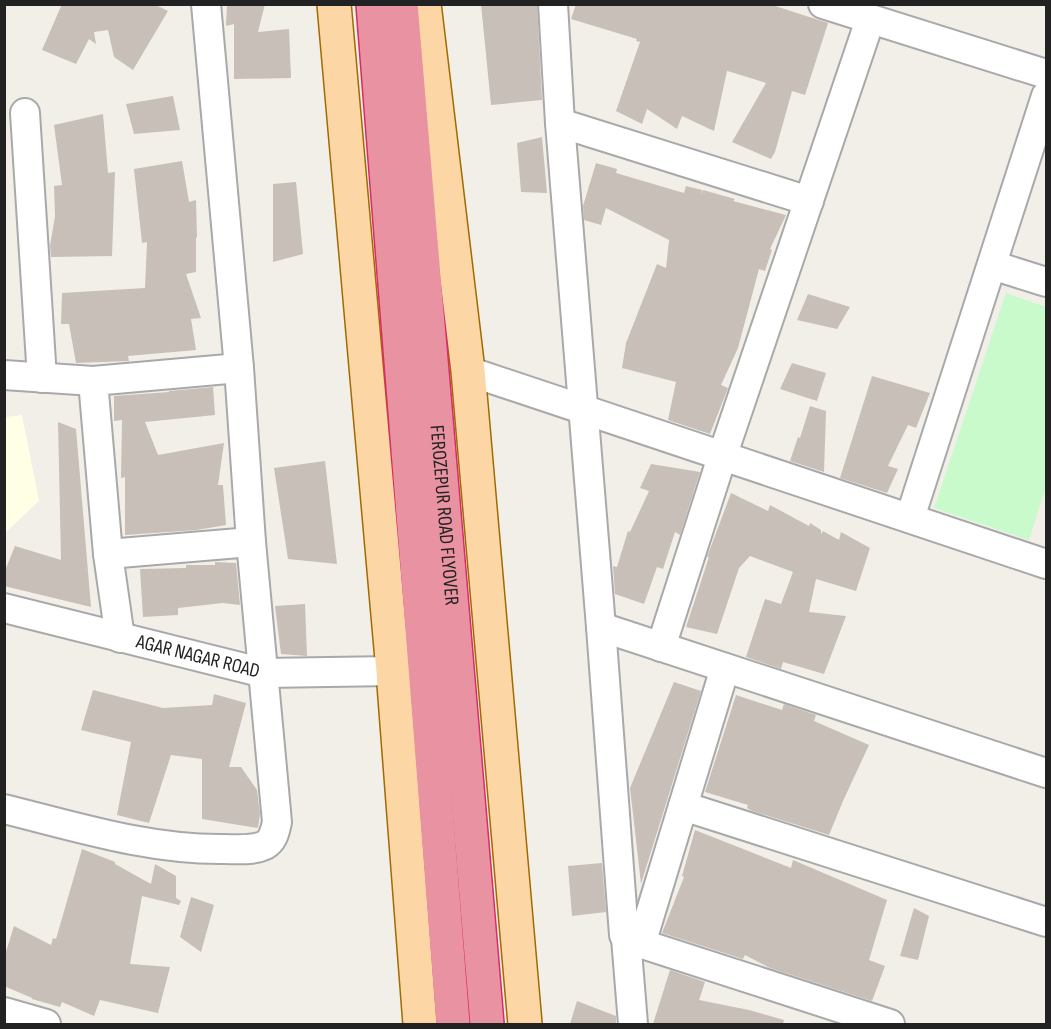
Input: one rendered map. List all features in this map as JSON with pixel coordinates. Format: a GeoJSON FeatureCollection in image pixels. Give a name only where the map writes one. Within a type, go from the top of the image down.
{"type":"FeatureCollection","features":[{"type":"Feature","properties":{"kind":"highway","name":"FEROZEPUR ROAD FLYOVER"},"geometry":{"type":"LineString","coordinates":[[372,4],[453,1024]]}},
{"type":"Feature","properties":{"kind":"highway","name":"FEROZEPUR ROAD FLYOVER"},"geometry":{"type":"LineString","coordinates":[[401,4],[487,1024]]}},
{"type":"Feature","properties":{"kind":"main road"},"geometry":{"type":"LineString","coordinates":[[334,4],[393,671],[420,1024]]}},
{"type":"Feature","properties":{"kind":"main road"},"geometry":{"type":"LineString","coordinates":[[424,4],[468,371],[525,1024]]}},
{"type":"Feature","properties":{"kind":"street"},"geometry":{"type":"LineString","coordinates":[[4,809],[149,844],[194,850],[247,849],[266,845],[274,836],[277,822],[206,4]]}},
{"type":"Feature","properties":{"kind":"street"},"geometry":{"type":"LineString","coordinates":[[553,4],[560,123],[624,934],[634,941],[890,1024]]}},
{"type":"Feature","properties":{"kind":"street"},"geometry":{"type":"LineString","coordinates":[[823,4],[1047,74]]}},
{"type":"Feature","properties":{"kind":"street"},"geometry":{"type":"LineString","coordinates":[[661,647],[722,457],[870,20]]}},
{"type":"Feature","properties":{"kind":"street"},"geometry":{"type":"LineString","coordinates":[[910,518],[1047,96]]}},
{"type":"Feature","properties":{"kind":"street"},"geometry":{"type":"LineString","coordinates":[[25,114],[42,378]]}},
{"type":"Feature","properties":{"kind":"street"},"geometry":{"type":"LineString","coordinates":[[560,123],[809,201]]}},
{"type":"Feature","properties":{"kind":"street"},"geometry":{"type":"LineString","coordinates":[[992,265],[1047,282]]}},
{"type":"Feature","properties":{"kind":"street"},"geometry":{"type":"LineString","coordinates":[[4,375],[93,381],[239,368]]}},
{"type":"Feature","properties":{"kind":"street"},"geometry":{"type":"LineString","coordinates":[[468,371],[1047,564]]}},
{"type":"Feature","properties":{"kind":"street"},"geometry":{"type":"LineString","coordinates":[[93,381],[108,554],[120,638]]}},
{"type":"Feature","properties":{"kind":"street"},"geometry":{"type":"LineString","coordinates":[[108,554],[251,542]]}},
{"type":"Feature","properties":{"kind":"street","name":"AGAR NAGAR ROAD"},"geometry":{"type":"LineString","coordinates":[[4,608],[264,673],[393,671]]}},
{"type":"Feature","properties":{"kind":"street"},"geometry":{"type":"LineString","coordinates":[[601,627],[1047,773]]}},
{"type":"Feature","properties":{"kind":"street"},"geometry":{"type":"LineString","coordinates":[[633,1024],[634,941],[683,806],[725,668]]}},
{"type":"Feature","properties":{"kind":"street"},"geometry":{"type":"LineString","coordinates":[[683,806],[1047,922]]}},
{"type":"Feature","properties":{"kind":"street"},"geometry":{"type":"LineString","coordinates":[[4,1012],[46,1024]]}},
{"type":"Feature","properties":{"kind":"shaded area"},"geometry":{"type":"Polygon","coordinates":[[[22,415],[39,501],[6,532],[5,417],[22,415]]]}},
{"type":"Feature","properties":{"kind":"green space"},"geometry":{"type":"Polygon","coordinates":[[[1006,293],[1046,307],[1046,487],[1029,540],[934,508],[1006,293]]]}},
{"type":"Feature","properties":{"kind":"building"},"geometry":{"type":"Polygon","coordinates":[[[62,4],[154,4],[168,11],[133,70],[114,57],[108,30],[94,32],[96,44],[89,39],[76,64],[42,50],[62,4]]]}},
{"type":"Feature","properties":{"kind":"building"},"geometry":{"type":"Polygon","coordinates":[[[227,4],[265,4],[258,32],[289,29],[291,78],[234,79],[234,24],[226,26],[227,4]]]}},
{"type":"Feature","properties":{"kind":"building"},"geometry":{"type":"Polygon","coordinates":[[[481,4],[537,4],[542,100],[491,105],[481,4]]]}},
{"type":"Feature","properties":{"kind":"building"},"geometry":{"type":"Polygon","coordinates":[[[576,4],[769,4],[828,23],[805,95],[792,91],[771,159],[732,142],[766,83],[731,72],[727,71],[714,131],[682,116],[677,129],[647,109],[642,124],[616,111],[640,42],[636,41],[637,39],[571,19],[576,4]]]}},
{"type":"Feature","properties":{"kind":"building"},"geometry":{"type":"Polygon","coordinates":[[[173,96],[180,130],[134,134],[126,104],[173,96]]]}},
{"type":"Feature","properties":{"kind":"building"},"geometry":{"type":"Polygon","coordinates":[[[103,114],[108,173],[115,172],[112,256],[51,257],[50,246],[55,216],[54,186],[62,185],[54,125],[103,114]]]}},
{"type":"Feature","properties":{"kind":"building"},"geometry":{"type":"Polygon","coordinates":[[[542,137],[547,193],[521,192],[517,143],[542,137]]]}},
{"type":"Feature","properties":{"kind":"building"},"geometry":{"type":"Polygon","coordinates":[[[182,161],[189,202],[196,200],[196,272],[186,274],[201,318],[191,319],[196,350],[128,356],[129,361],[76,363],[69,324],[61,324],[62,293],[145,288],[147,242],[142,243],[134,169],[182,161]]]}},
{"type":"Feature","properties":{"kind":"building"},"geometry":{"type":"Polygon","coordinates":[[[596,163],[617,169],[616,173],[684,193],[686,186],[702,190],[701,194],[703,190],[735,199],[733,201],[786,215],[770,249],[772,250],[765,271],[759,269],[738,348],[721,385],[728,388],[710,434],[668,420],[676,382],[622,368],[626,343],[657,264],[666,268],[669,240],[606,208],[601,225],[584,220],[583,206],[596,163]]]}},
{"type":"Feature","properties":{"kind":"building"},"geometry":{"type":"Polygon","coordinates":[[[296,182],[303,254],[273,262],[273,184],[296,182]]]}},
{"type":"Feature","properties":{"kind":"building"},"geometry":{"type":"Polygon","coordinates":[[[808,294],[850,307],[837,329],[797,320],[808,294]]]}},
{"type":"Feature","properties":{"kind":"building"},"geometry":{"type":"Polygon","coordinates":[[[792,363],[826,373],[817,401],[780,389],[792,363]]]}},
{"type":"Feature","properties":{"kind":"building"},"geometry":{"type":"Polygon","coordinates":[[[872,376],[930,393],[916,428],[908,425],[888,466],[898,469],[887,493],[840,478],[872,376]]]}},
{"type":"Feature","properties":{"kind":"building"},"geometry":{"type":"Polygon","coordinates":[[[213,387],[215,415],[145,422],[158,455],[224,443],[218,485],[223,485],[226,525],[197,530],[125,535],[125,477],[121,478],[122,420],[114,421],[114,396],[213,387]]]}},
{"type":"Feature","properties":{"kind":"building"},"geometry":{"type":"Polygon","coordinates":[[[810,406],[826,411],[824,472],[790,461],[810,406]]]}},
{"type":"Feature","properties":{"kind":"building"},"geometry":{"type":"Polygon","coordinates":[[[58,422],[76,429],[91,607],[4,586],[4,573],[15,546],[61,560],[58,422]]]}},
{"type":"Feature","properties":{"kind":"building"},"geometry":{"type":"Polygon","coordinates":[[[325,461],[337,564],[288,559],[274,468],[325,461]]]}},
{"type":"Feature","properties":{"kind":"building"},"geometry":{"type":"Polygon","coordinates":[[[651,464],[700,472],[680,535],[675,532],[663,569],[657,567],[644,604],[615,594],[613,566],[617,567],[628,531],[630,532],[649,491],[640,488],[651,464]]]}},
{"type":"Feature","properties":{"kind":"building"},"geometry":{"type":"Polygon","coordinates":[[[731,493],[768,511],[770,505],[809,526],[810,523],[821,530],[821,534],[823,531],[839,540],[841,532],[870,548],[856,591],[816,579],[809,612],[846,616],[824,674],[783,662],[781,669],[746,657],[765,599],[781,604],[793,572],[750,556],[739,568],[717,634],[686,627],[709,557],[707,557],[731,493]]]}},
{"type":"Feature","properties":{"kind":"building"},"geometry":{"type":"Polygon","coordinates":[[[215,562],[236,563],[240,605],[223,603],[178,608],[178,615],[143,617],[140,569],[186,568],[186,565],[215,565],[215,562]]]}},
{"type":"Feature","properties":{"kind":"building"},"geometry":{"type":"Polygon","coordinates":[[[305,604],[307,656],[281,654],[275,606],[305,604]]]}},
{"type":"Feature","properties":{"kind":"building"},"geometry":{"type":"Polygon","coordinates":[[[674,682],[701,691],[641,884],[630,788],[674,682]]]}},
{"type":"Feature","properties":{"kind":"building"},"geometry":{"type":"Polygon","coordinates":[[[93,690],[163,708],[212,705],[214,694],[246,703],[229,767],[241,767],[257,790],[260,814],[258,828],[202,819],[202,759],[171,755],[149,823],[117,815],[131,742],[81,730],[93,690]]]}},
{"type":"Feature","properties":{"kind":"building"},"geometry":{"type":"Polygon","coordinates":[[[736,695],[782,710],[784,704],[816,715],[814,721],[869,745],[829,835],[752,811],[747,808],[748,805],[705,792],[736,695]]]}},
{"type":"Feature","properties":{"kind":"building"},"geometry":{"type":"Polygon","coordinates":[[[695,830],[791,868],[793,860],[887,900],[869,960],[885,966],[872,1001],[770,968],[745,955],[743,959],[662,933],[684,877],[682,876],[695,830]]]}},
{"type":"Feature","properties":{"kind":"building"},"geometry":{"type":"Polygon","coordinates":[[[82,849],[115,862],[151,884],[155,864],[176,876],[176,898],[181,901],[179,905],[142,896],[130,964],[170,967],[158,1013],[100,1000],[94,1016],[62,1002],[60,1007],[32,999],[4,986],[4,958],[14,926],[51,945],[53,938],[56,939],[82,849]]]}},
{"type":"Feature","properties":{"kind":"building"},"geometry":{"type":"Polygon","coordinates":[[[602,863],[606,912],[572,916],[568,866],[602,863]]]}},
{"type":"Feature","properties":{"kind":"building"},"geometry":{"type":"Polygon","coordinates":[[[191,897],[214,905],[201,952],[180,937],[191,897]]]}},
{"type":"Feature","properties":{"kind":"building"},"geometry":{"type":"Polygon","coordinates":[[[914,908],[929,916],[918,960],[900,956],[914,908]]]}},
{"type":"Feature","properties":{"kind":"building"},"geometry":{"type":"Polygon","coordinates":[[[670,970],[705,982],[699,1000],[784,1020],[783,1024],[653,1024],[670,970]]]}},
{"type":"Feature","properties":{"kind":"building"},"geometry":{"type":"Polygon","coordinates":[[[577,1001],[616,1016],[616,1024],[570,1024],[577,1001]]]}}]}
